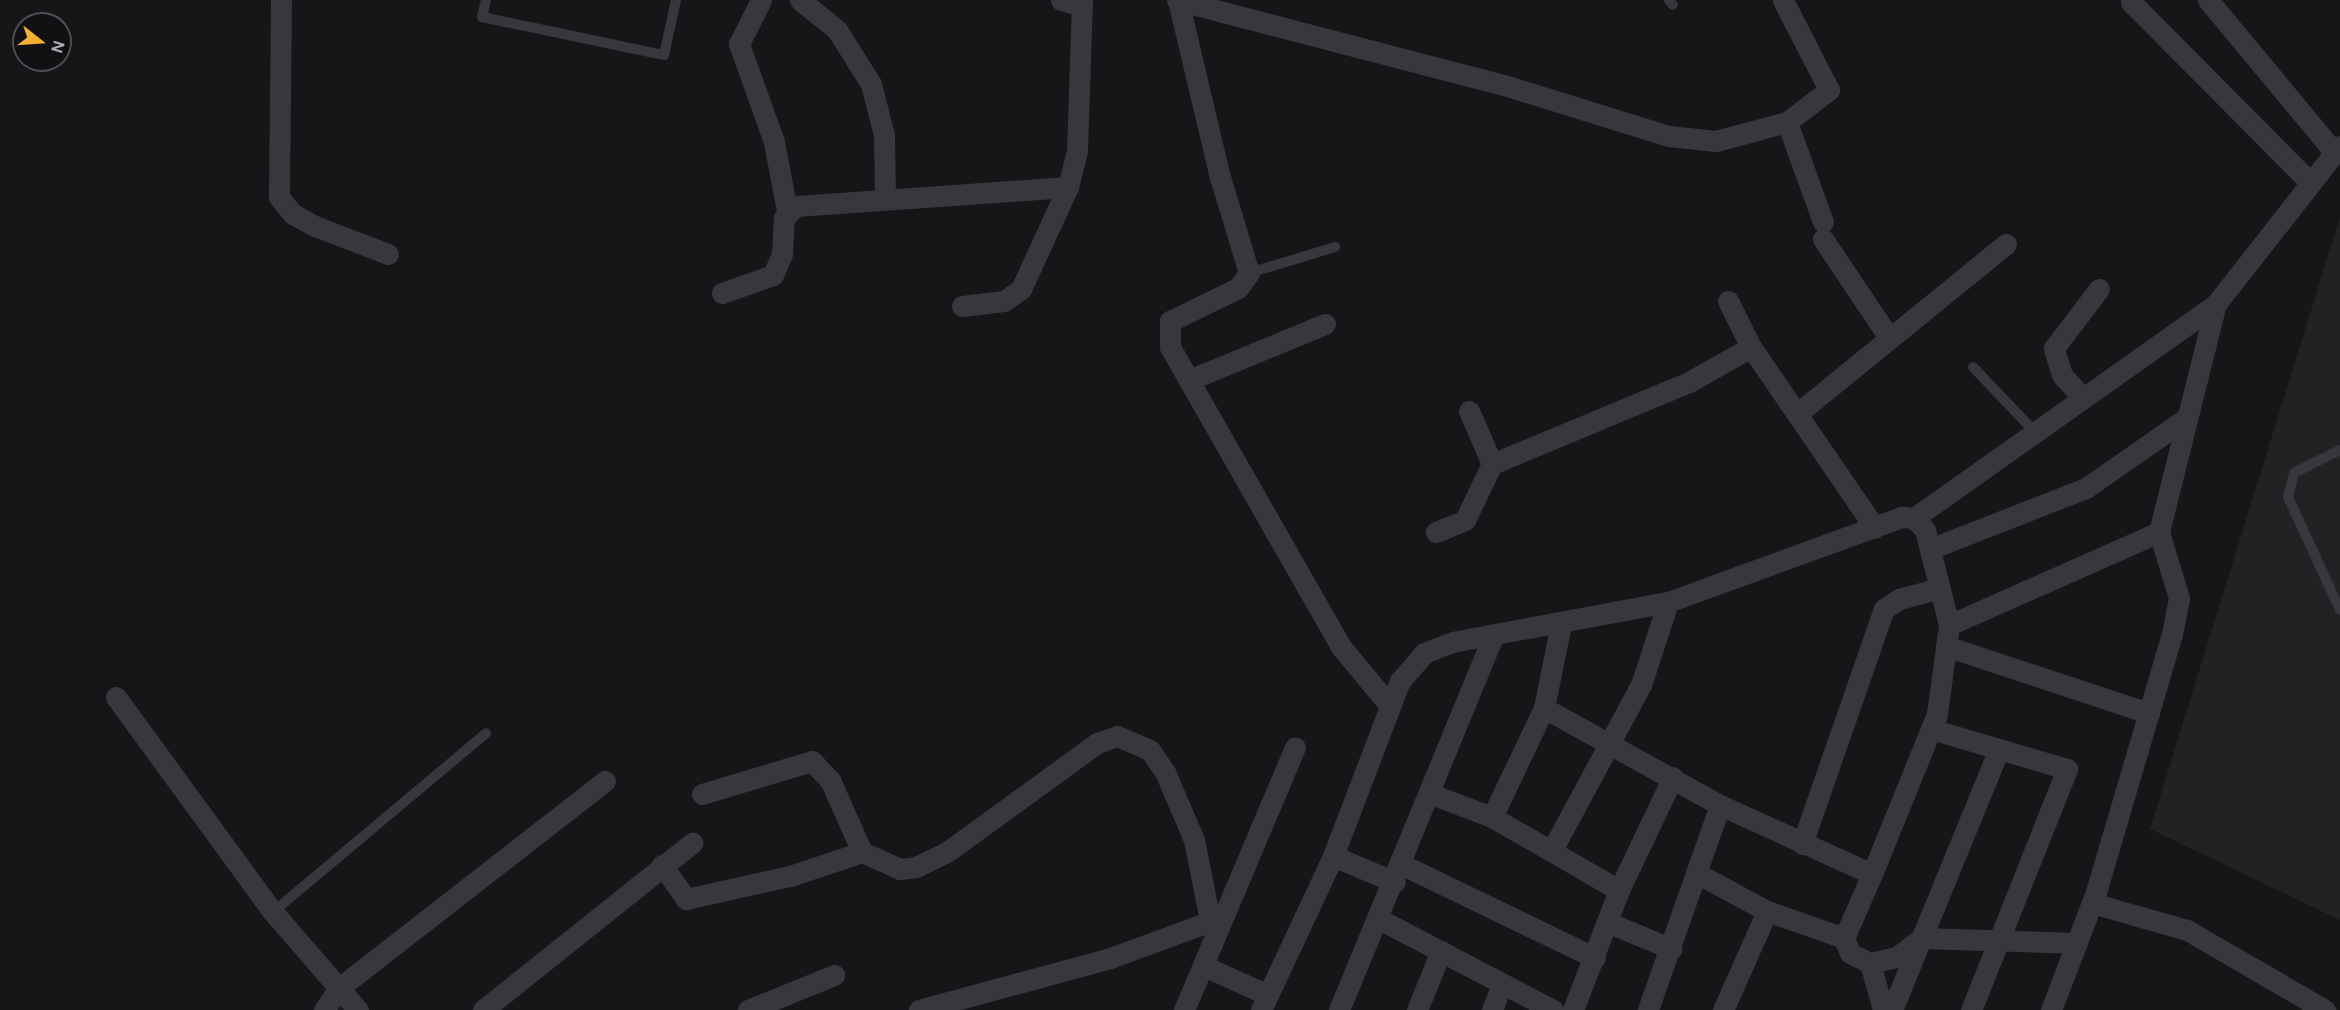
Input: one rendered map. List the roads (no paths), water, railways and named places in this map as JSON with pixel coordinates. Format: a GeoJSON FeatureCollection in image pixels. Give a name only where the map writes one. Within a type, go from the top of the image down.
{"type":"FeatureCollection","features":[{"type":"Feature","properties":{"kind":"street"},"geometry":{"type":"LineString","coordinates":[[281,0],[279,197],[300,218],[388,254]]}},
{"type":"Feature","properties":{"kind":"street"},"geometry":{"type":"LineString","coordinates":[[722,293],[773,275],[780,266],[787,211],[774,142],[740,44],[761,0]]}},
{"type":"Feature","properties":{"kind":"street"},"geometry":{"type":"LineString","coordinates":[[800,0],[837,30],[871,84],[884,135],[885,197]]}},
{"type":"Feature","properties":{"kind":"street"},"geometry":{"type":"LineString","coordinates":[[962,306],[1004,301],[1021,290],[1068,187],[1077,152],[1082,3],[1061,0]]}},
{"type":"Feature","properties":{"kind":"street"},"geometry":{"type":"LineString","coordinates":[[1390,706],[1342,648],[1170,347],[1170,321],[1238,288],[1249,273],[1220,177],[1178,0],[1504,85],[1669,136],[1716,141],[1787,122],[1828,90],[1783,0]]}},
{"type":"Feature","properties":{"kind":"street"},"geometry":{"type":"LineString","coordinates":[[1206,967],[1265,1002],[1333,856],[1400,681],[1424,653],[1493,636],[1668,602],[1902,517],[1914,518],[2081,396],[2216,304],[2308,180],[2337,149],[2208,0]]}},
{"type":"Feature","properties":{"kind":"street"},"geometry":{"type":"LineString","coordinates":[[2131,2],[2308,180]]}},
{"type":"Feature","properties":{"kind":"street"},"geometry":{"type":"LineString","coordinates":[[1787,122],[1823,230],[1890,339]]}},
{"type":"Feature","properties":{"kind":"street"},"geometry":{"type":"LineString","coordinates":[[787,211],[885,197],[1068,187]]}},
{"type":"Feature","properties":{"kind":"street"},"geometry":{"type":"LineString","coordinates":[[1798,413],[2006,244]]}},
{"type":"Feature","properties":{"kind":"street"},"geometry":{"type":"LineString","coordinates":[[2081,396],[2062,375],[2054,348],[2099,289]]}},
{"type":"Feature","properties":{"kind":"street"},"geometry":{"type":"LineString","coordinates":[[1728,301],[1751,347],[1875,528]]}},
{"type":"Feature","properties":{"kind":"street"},"geometry":{"type":"LineString","coordinates":[[2051,1010],[2092,903],[2150,713],[2179,598],[2159,532],[2185,419],[2216,304]]}},
{"type":"Feature","properties":{"kind":"street"},"geometry":{"type":"LineString","coordinates":[[1189,380],[1325,324]]}},
{"type":"Feature","properties":{"kind":"street"},"geometry":{"type":"LineString","coordinates":[[1436,532],[1465,520],[1492,464],[1689,382],[1751,347]]}},
{"type":"Feature","properties":{"kind":"street"},"geometry":{"type":"LineString","coordinates":[[1469,411],[1492,464]]}},
{"type":"Feature","properties":{"kind":"street"},"geometry":{"type":"LineString","coordinates":[[1930,549],[2086,488],[2185,419]]}},
{"type":"Feature","properties":{"kind":"street"},"geometry":{"type":"LineString","coordinates":[[1914,518],[1930,549],[1948,635],[1931,729],[1844,938],[1850,953],[1870,963],[1897,957],[1921,938],[2000,943],[2077,943]]}},
{"type":"Feature","properties":{"kind":"street"},"geometry":{"type":"LineString","coordinates":[[1948,635],[2159,532]]}},
{"type":"Feature","properties":{"kind":"street"},"geometry":{"type":"LineString","coordinates":[[1802,844],[1884,609],[1899,598],[1940,588]]}},
{"type":"Feature","properties":{"kind":"street"},"geometry":{"type":"LineString","coordinates":[[1552,850],[1610,749],[1641,685],[1668,602]]}},
{"type":"Feature","properties":{"kind":"street"},"geometry":{"type":"LineString","coordinates":[[1492,817],[1544,708],[1561,624]]}},
{"type":"Feature","properties":{"kind":"street"},"geometry":{"type":"LineString","coordinates":[[1948,635],[2150,713]]}},
{"type":"Feature","properties":{"kind":"street"},"geometry":{"type":"LineString","coordinates":[[1339,1010],[1399,874],[1493,636]]}},
{"type":"Feature","properties":{"kind":"street"},"geometry":{"type":"LineString","coordinates":[[116,697],[273,912],[358,1010]]}},
{"type":"Feature","properties":{"kind":"street"},"geometry":{"type":"LineString","coordinates":[[1544,708],[1610,749],[1673,777],[1720,805],[1872,874]]}},
{"type":"Feature","properties":{"kind":"street"},"geometry":{"type":"LineString","coordinates":[[1931,729],[2067,769],[2000,943],[1971,1010]]}},
{"type":"Feature","properties":{"kind":"street"},"geometry":{"type":"LineString","coordinates":[[662,865],[678,892],[686,899],[700,899],[862,852],[900,869],[916,867],[947,852],[1097,743],[1116,736],[1131,738],[1150,750],[1166,772],[1194,840],[1216,919]]}},
{"type":"Feature","properties":{"kind":"street"},"geometry":{"type":"LineString","coordinates":[[1184,1010],[1206,967],[1216,919],[1295,747]]}},
{"type":"Feature","properties":{"kind":"street"},"geometry":{"type":"LineString","coordinates":[[1892,1010],[1999,749]]}},
{"type":"Feature","properties":{"kind":"street"},"geometry":{"type":"LineString","coordinates":[[702,794],[812,761],[830,780],[862,852]]}},
{"type":"Feature","properties":{"kind":"street"},"geometry":{"type":"LineString","coordinates":[[1572,1010],[1595,958],[1619,890],[1673,777]]}},
{"type":"Feature","properties":{"kind":"street"},"geometry":{"type":"LineString","coordinates":[[324,1010],[339,988],[605,781]]}},
{"type":"Feature","properties":{"kind":"street"},"geometry":{"type":"LineString","coordinates":[[1431,794],[1492,817],[1619,890]]}},
{"type":"Feature","properties":{"kind":"street"},"geometry":{"type":"LineString","coordinates":[[1648,1010],[1700,875],[1720,805]]}},
{"type":"Feature","properties":{"kind":"street"},"geometry":{"type":"LineString","coordinates":[[483,1010],[692,843]]}},
{"type":"Feature","properties":{"kind":"street"},"geometry":{"type":"LineString","coordinates":[[1333,856],[1399,874],[1595,958]]}},
{"type":"Feature","properties":{"kind":"street"},"geometry":{"type":"LineString","coordinates":[[1700,875],[1767,911],[1844,938]]}},
{"type":"Feature","properties":{"kind":"street"},"geometry":{"type":"LineString","coordinates":[[2092,903],[2187,930],[2325,1010]]}},
{"type":"Feature","properties":{"kind":"street"},"geometry":{"type":"LineString","coordinates":[[1723,1010],[1767,911]]}},
{"type":"Feature","properties":{"kind":"street"},"geometry":{"type":"LineString","coordinates":[[919,1010],[1110,958],[1216,919]]}},
{"type":"Feature","properties":{"kind":"street"},"geometry":{"type":"LineString","coordinates":[[1379,919],[1553,1010]]}},
{"type":"Feature","properties":{"kind":"street"},"geometry":{"type":"LineString","coordinates":[[1607,922],[1672,949]]}},
{"type":"Feature","properties":{"kind":"street"},"geometry":{"type":"LineString","coordinates":[[1417,1010],[1441,951]]}},
{"type":"Feature","properties":{"kind":"street"},"geometry":{"type":"LineString","coordinates":[[1870,963],[1883,1010]]}},
{"type":"Feature","properties":{"kind":"street"},"geometry":{"type":"LineString","coordinates":[[748,1010],[834,975]]}},
{"type":"Feature","properties":{"kind":"street"},"geometry":{"type":"LineString","coordinates":[[1491,1010],[1502,984]]}},
{"type":"Feature","properties":{"kind":"lane"},"geometry":{"type":"LineString","coordinates":[[486,0],[482,17],[664,56],[675,0]]}},
{"type":"Feature","properties":{"kind":"lane"},"geometry":{"type":"LineString","coordinates":[[1249,273],[1335,247]]}},
{"type":"Feature","properties":{"kind":"lane"},"geometry":{"type":"LineString","coordinates":[[1972,367],[2034,432]]}},
{"type":"Feature","properties":{"kind":"lane"},"geometry":{"type":"LineString","coordinates":[[2340,450],[2294,473],[2288,496],[2340,610]]}},
{"type":"Feature","properties":{"kind":"lane"},"geometry":{"type":"LineString","coordinates":[[273,912],[486,734]]}}]}
